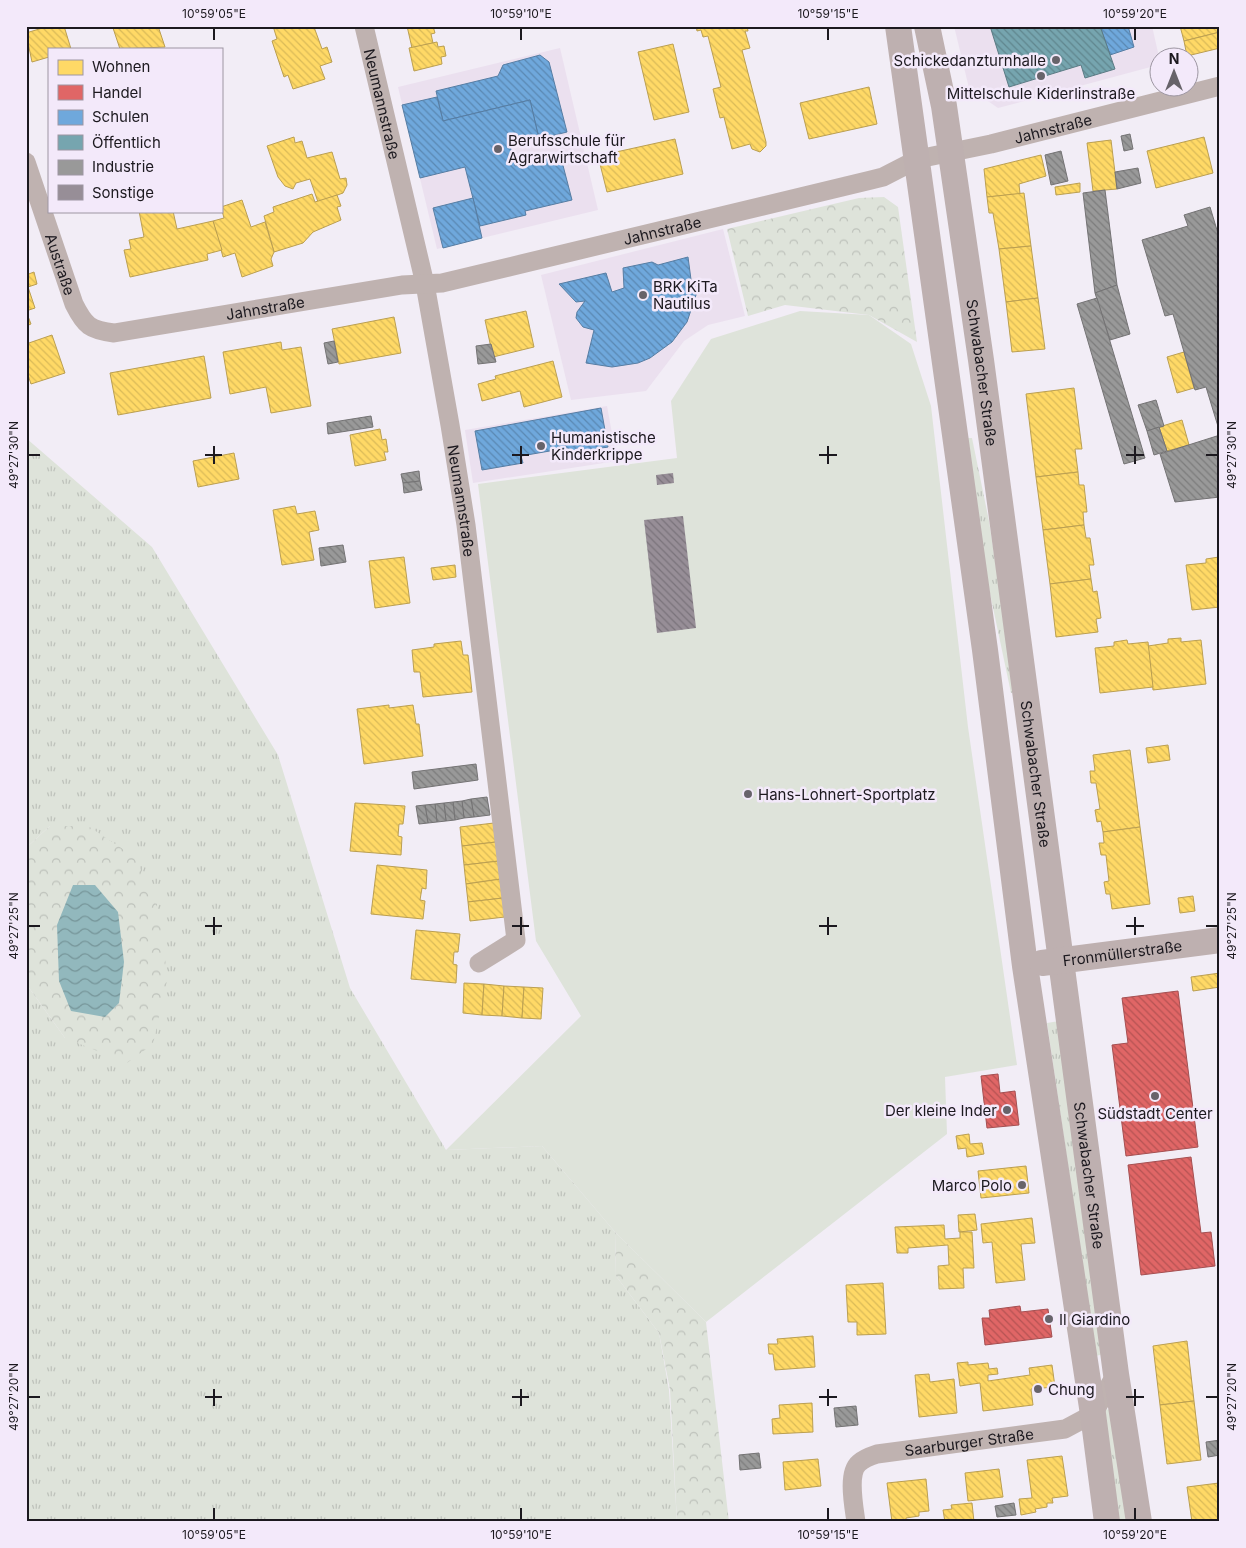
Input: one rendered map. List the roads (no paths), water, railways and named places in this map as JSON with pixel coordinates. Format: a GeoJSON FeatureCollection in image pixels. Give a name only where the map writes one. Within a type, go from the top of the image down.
{"type":"FeatureCollection","features":[{"type":"Feature","properties":{"kind":"main road"},"geometry":{"type":"LineString","coordinates":[[898,26],[918,158],[985,650],[1025,966],[1093,1414],[1107,1522]]}},
{"type":"Feature","properties":{"kind":"main road","name":"Schwabacher Straße"},"geometry":{"type":"LineString","coordinates":[[927,26],[944,106],[951,152],[1017,623],[1116,1374],[1140,1522]]}},
{"type":"Feature","properties":{"kind":"main road","name":"Fronmüllerstraße"},"geometry":{"type":"LineString","coordinates":[[1025,966],[1220,940]]}},
{"type":"Feature","properties":{"kind":"street","name":"Neumannstraße"},"geometry":{"type":"LineString","coordinates":[[364,26],[425,284],[466,525],[516,940],[479,963]]}},
{"type":"Feature","properties":{"kind":"street","name":"Jahnstraße"},"geometry":{"type":"LineString","coordinates":[[95,331],[114,333],[402,285],[442,283],[883,177],[918,158],[951,152],[1220,86]]}},
{"type":"Feature","properties":{"kind":"street","name":"Austraße"},"geometry":{"type":"LineString","coordinates":[[26,162],[74,304],[82,321],[95,331]]}},
{"type":"Feature","properties":{"kind":"street"},"geometry":{"type":"LineString","coordinates":[[1093,1414],[1116,1374]]}},
{"type":"Feature","properties":{"kind":"street","name":"Saarburger Straße"},"geometry":{"type":"LineString","coordinates":[[856,1522],[853,1496],[854,1468],[859,1462],[877,1454],[1065,1429],[1093,1414]]}},
{"type":"Feature","properties":{"kind":"water"},"geometry":{"type":"Polygon","coordinates":[[[73,885],[95,885],[118,912],[124,962],[119,1003],[105,1017],[71,1011],[59,981],[57,925],[73,885]]]}},
{"type":"Feature","properties":{"kind":"place","name":"Schickedanzturnhalle"},"geometry":{"type":"Point","coordinates":[1056,60]}},
{"type":"Feature","properties":{"kind":"place","name":"Mittelschule Kiderlinstraße"},"geometry":{"type":"Point","coordinates":[1041,76]}},
{"type":"Feature","properties":{"kind":"place","name":"Berufsschule für Agrarwirtschaft"},"geometry":{"type":"Point","coordinates":[498,149]}},
{"type":"Feature","properties":{"kind":"place","name":"BRK KiTa Nautilus"},"geometry":{"type":"Point","coordinates":[643,295]}},
{"type":"Feature","properties":{"kind":"place","name":"Humanistische Kinderkrippe"},"geometry":{"type":"Point","coordinates":[541,446]}},
{"type":"Feature","properties":{"kind":"place","name":"Hans-Lohnert-Sportplatz"},"geometry":{"type":"Point","coordinates":[748,794]}},
{"type":"Feature","properties":{"kind":"place","name":"Südstadt Center"},"geometry":{"type":"Point","coordinates":[1155,1096]}},
{"type":"Feature","properties":{"kind":"place","name":"Der kleine Inder"},"geometry":{"type":"Point","coordinates":[1007,1110]}},
{"type":"Feature","properties":{"kind":"place","name":"Marco Polo"},"geometry":{"type":"Point","coordinates":[1022,1185]}},
{"type":"Feature","properties":{"kind":"place","name":"Il Giardino"},"geometry":{"type":"Point","coordinates":[1049,1319]}},
{"type":"Feature","properties":{"kind":"place","name":"Chung"},"geometry":{"type":"Point","coordinates":[1038,1389]}}]}
